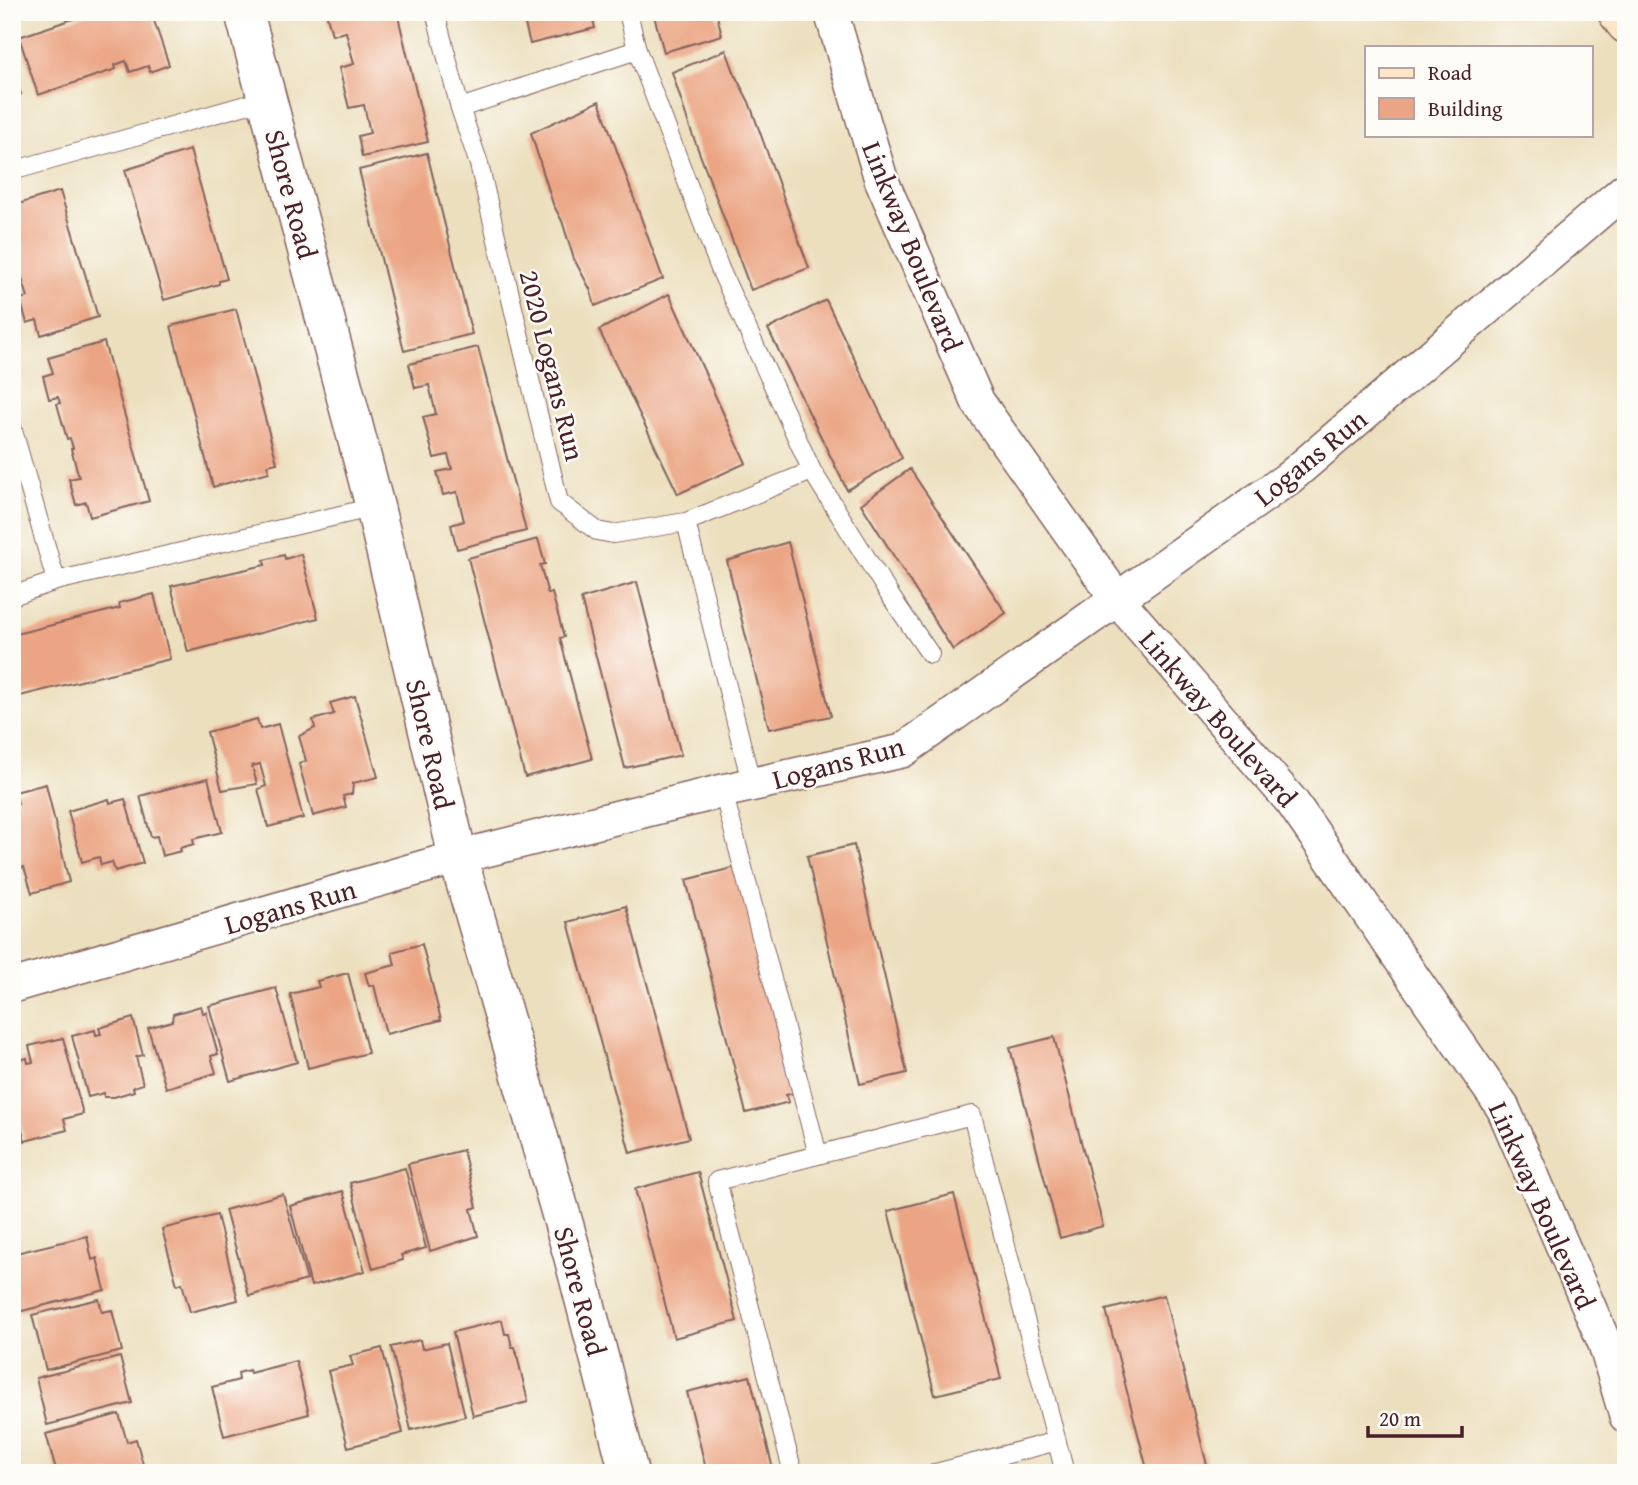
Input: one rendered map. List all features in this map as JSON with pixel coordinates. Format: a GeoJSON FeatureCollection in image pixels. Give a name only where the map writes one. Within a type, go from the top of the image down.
{"type":"FeatureCollection","features":[{"type":"Feature","properties":{"kind":"main road"},"geometry":{"type":"LineString","coordinates":[[1617,12],[1626,24]]}},
{"type":"Feature","properties":{"kind":"street","name":"Shore Road"},"geometry":{"type":"LineString","coordinates":[[244,12],[375,507],[458,857],[573,1256],[629,1473]]}},
{"type":"Feature","properties":{"kind":"street","name":"Linkway Boulevard"},"geometry":{"type":"LineString","coordinates":[[831,12],[881,179],[978,402],[1117,599],[1293,802],[1503,1108],[1605,1344],[1626,1416]]}},
{"type":"Feature","properties":{"kind":"street","name":"Logans Run"},"geometry":{"type":"LineString","coordinates":[[12,986],[458,857],[902,751],[1290,477],[1626,188]]}},
{"type":"Feature","properties":{"kind":"lane","name":"2020 Logans Run"},"geometry":{"type":"LineString","coordinates":[[435,12],[460,108],[479,164],[559,502],[597,531],[613,534],[686,522],[812,471]]}},
{"type":"Feature","properties":{"kind":"lane"},"geometry":{"type":"LineString","coordinates":[[628,12],[637,50],[720,269],[812,471],[930,654]]}},
{"type":"Feature","properties":{"kind":"lane"},"geometry":{"type":"LineString","coordinates":[[460,108],[637,50]]}},
{"type":"Feature","properties":{"kind":"lane"},"geometry":{"type":"LineString","coordinates":[[12,171],[267,99]]}},
{"type":"Feature","properties":{"kind":"lane"},"geometry":{"type":"LineString","coordinates":[[12,427],[56,581]]}},
{"type":"Feature","properties":{"kind":"lane"},"geometry":{"type":"LineString","coordinates":[[12,596],[56,581],[375,507]]}},
{"type":"Feature","properties":{"kind":"lane"},"geometry":{"type":"LineString","coordinates":[[686,522],[738,789],[818,1155]]}},
{"type":"Feature","properties":{"kind":"lane"},"geometry":{"type":"LineString","coordinates":[[793,1473],[717,1181],[972,1115],[1065,1473]]}},
{"type":"Feature","properties":{"kind":"lane"},"geometry":{"type":"LineString","coordinates":[[936,1473],[1057,1441]]}},
{"type":"Feature","properties":{"kind":"building"},"geometry":{"type":"Polygon","coordinates":[[[94,12],[151,12],[169,65],[150,72],[148,66],[130,72],[126,61],[115,65],[116,69],[38,95],[19,37],[94,12]]]}},
{"type":"Feature","properties":{"kind":"building"},"geometry":{"type":"Polygon","coordinates":[[[326,12],[397,12],[428,142],[362,157],[358,136],[370,133],[364,105],[349,108],[339,68],[354,64],[346,32],[332,35],[326,12]]]}},
{"type":"Feature","properties":{"kind":"building"},"geometry":{"type":"Polygon","coordinates":[[[522,12],[591,12],[595,28],[530,44],[522,12]]]}},
{"type":"Feature","properties":{"kind":"building"},"geometry":{"type":"Polygon","coordinates":[[[653,12],[716,12],[722,35],[664,52],[653,12]]]}},
{"type":"Feature","properties":{"kind":"building"},"geometry":{"type":"Polygon","coordinates":[[[726,50],[749,102],[809,268],[751,290],[690,128],[672,72],[726,50]]]}},
{"type":"Feature","properties":{"kind":"building"},"geometry":{"type":"Polygon","coordinates":[[[12,65],[21,94],[12,97],[12,65]]]}},
{"type":"Feature","properties":{"kind":"building"},"geometry":{"type":"Polygon","coordinates":[[[599,101],[663,279],[595,306],[553,204],[531,133],[599,101]]]}},
{"type":"Feature","properties":{"kind":"building"},"geometry":{"type":"Polygon","coordinates":[[[190,150],[227,279],[219,281],[219,284],[164,300],[125,170],[190,150]]]}},
{"type":"Feature","properties":{"kind":"building"},"geometry":{"type":"Polygon","coordinates":[[[427,153],[472,334],[404,351],[359,170],[427,153]]]}},
{"type":"Feature","properties":{"kind":"building"},"geometry":{"type":"Polygon","coordinates":[[[60,191],[98,317],[41,335],[37,320],[27,323],[20,299],[28,297],[12,248],[12,206],[60,191]]]}},
{"type":"Feature","properties":{"kind":"building"},"geometry":{"type":"Polygon","coordinates":[[[669,294],[746,463],[678,494],[599,330],[669,294]]]}},
{"type":"Feature","properties":{"kind":"building"},"geometry":{"type":"Polygon","coordinates":[[[826,300],[902,458],[847,490],[768,329],[826,300]]]}},
{"type":"Feature","properties":{"kind":"building"},"geometry":{"type":"Polygon","coordinates":[[[236,309],[277,463],[268,465],[269,472],[213,487],[171,326],[236,309]]]}},
{"type":"Feature","properties":{"kind":"building"},"geometry":{"type":"Polygon","coordinates":[[[104,342],[149,501],[90,517],[86,502],[76,505],[69,479],[79,477],[71,449],[73,448],[70,438],[67,439],[57,404],[60,403],[58,397],[49,399],[43,376],[53,373],[48,358],[104,342]]]}},
{"type":"Feature","properties":{"kind":"building"},"geometry":{"type":"Polygon","coordinates":[[[478,347],[526,531],[457,549],[451,525],[464,521],[457,492],[443,495],[437,472],[452,469],[448,455],[434,458],[423,417],[436,414],[429,385],[415,388],[409,364],[478,347]]]}},
{"type":"Feature","properties":{"kind":"building"},"geometry":{"type":"Polygon","coordinates":[[[910,469],[1006,613],[953,650],[861,504],[910,469]]]}},
{"type":"Feature","properties":{"kind":"building"},"geometry":{"type":"Polygon","coordinates":[[[538,539],[545,564],[540,565],[548,594],[552,593],[564,637],[560,638],[592,759],[525,777],[468,558],[538,539]]]}},
{"type":"Feature","properties":{"kind":"building"},"geometry":{"type":"Polygon","coordinates":[[[788,542],[831,716],[769,729],[727,561],[788,542]]]}},
{"type":"Feature","properties":{"kind":"building"},"geometry":{"type":"Polygon","coordinates":[[[301,554],[318,618],[188,652],[171,586],[265,565],[264,560],[284,555],[285,559],[301,554]]]}},
{"type":"Feature","properties":{"kind":"building"},"geometry":{"type":"Polygon","coordinates":[[[637,582],[681,755],[625,768],[581,599],[637,582]]]}},
{"type":"Feature","properties":{"kind":"building"},"geometry":{"type":"Polygon","coordinates":[[[154,594],[170,659],[12,698],[12,635],[120,608],[119,603],[154,594]]]}},
{"type":"Feature","properties":{"kind":"building"},"geometry":{"type":"Polygon","coordinates":[[[355,696],[378,777],[353,783],[352,794],[343,796],[346,807],[313,816],[299,764],[306,761],[299,736],[315,728],[313,720],[334,714],[330,703],[355,696]]]}},
{"type":"Feature","properties":{"kind":"building"},"geometry":{"type":"Polygon","coordinates":[[[257,719],[260,729],[278,724],[303,818],[268,827],[258,789],[266,786],[260,764],[252,766],[257,784],[222,790],[207,732],[257,719]]]}},
{"type":"Feature","properties":{"kind":"building"},"geometry":{"type":"Polygon","coordinates":[[[208,778],[222,832],[193,839],[194,844],[162,856],[157,836],[151,837],[140,796],[208,778]]]}},
{"type":"Feature","properties":{"kind":"building"},"geometry":{"type":"Polygon","coordinates":[[[46,784],[69,882],[32,893],[24,867],[18,869],[17,878],[12,879],[12,805],[18,804],[15,792],[46,784]]]}},
{"type":"Feature","properties":{"kind":"building"},"geometry":{"type":"Polygon","coordinates":[[[109,799],[110,803],[125,799],[143,863],[115,871],[112,862],[101,865],[99,857],[82,862],[68,811],[109,799]]]}},
{"type":"Feature","properties":{"kind":"building"},"geometry":{"type":"Polygon","coordinates":[[[854,845],[907,1073],[860,1084],[807,856],[854,845]]]}},
{"type":"Feature","properties":{"kind":"building"},"geometry":{"type":"Polygon","coordinates":[[[736,867],[794,1093],[786,1095],[789,1102],[746,1113],[686,880],[736,867]]]}},
{"type":"Feature","properties":{"kind":"building"},"geometry":{"type":"Polygon","coordinates":[[[626,906],[689,1138],[630,1153],[568,922],[626,906]]]}},
{"type":"Feature","properties":{"kind":"building"},"geometry":{"type":"Polygon","coordinates":[[[422,944],[441,1020],[386,1034],[374,985],[369,986],[365,973],[395,965],[392,952],[422,944]]]}},
{"type":"Feature","properties":{"kind":"building"},"geometry":{"type":"Polygon","coordinates":[[[348,973],[368,1053],[308,1068],[290,994],[319,987],[317,981],[348,973]]]}},
{"type":"Feature","properties":{"kind":"building"},"geometry":{"type":"Polygon","coordinates":[[[276,988],[297,1062],[230,1081],[209,1006],[276,988]]]}},
{"type":"Feature","properties":{"kind":"building"},"geometry":{"type":"Polygon","coordinates":[[[201,1006],[203,1013],[206,1012],[218,1054],[211,1056],[216,1073],[166,1088],[148,1028],[172,1021],[173,1014],[201,1006]]]}},
{"type":"Feature","properties":{"kind":"building"},"geometry":{"type":"Polygon","coordinates":[[[133,1018],[143,1055],[136,1057],[143,1084],[133,1087],[134,1091],[114,1097],[104,1097],[104,1093],[88,1097],[72,1036],[95,1030],[96,1035],[101,1034],[99,1028],[133,1018]]]}},
{"type":"Feature","properties":{"kind":"building"},"geometry":{"type":"Polygon","coordinates":[[[1054,1037],[1103,1226],[1060,1238],[1010,1048],[1054,1037]]]}},
{"type":"Feature","properties":{"kind":"building"},"geometry":{"type":"Polygon","coordinates":[[[63,1038],[83,1114],[64,1119],[67,1130],[25,1141],[12,1092],[12,1062],[27,1058],[28,1063],[33,1062],[29,1046],[63,1038]]]}},
{"type":"Feature","properties":{"kind":"building"},"geometry":{"type":"Polygon","coordinates":[[[463,1150],[477,1207],[471,1209],[478,1236],[430,1251],[408,1164],[463,1150]]]}},
{"type":"Feature","properties":{"kind":"building"},"geometry":{"type":"Polygon","coordinates":[[[405,1168],[426,1248],[401,1255],[403,1260],[373,1269],[350,1183],[405,1168]]]}},
{"type":"Feature","properties":{"kind":"building"},"geometry":{"type":"Polygon","coordinates":[[[698,1172],[737,1321],[674,1338],[635,1189],[698,1172]]]}},
{"type":"Feature","properties":{"kind":"building"},"geometry":{"type":"Polygon","coordinates":[[[343,1191],[365,1271],[311,1286],[290,1206],[343,1191]]]}},
{"type":"Feature","properties":{"kind":"building"},"geometry":{"type":"Polygon","coordinates":[[[283,1194],[307,1280],[249,1296],[225,1210],[283,1194]]]}},
{"type":"Feature","properties":{"kind":"building"},"geometry":{"type":"Polygon","coordinates":[[[954,1194],[1001,1379],[935,1395],[888,1211],[954,1194]]]}},
{"type":"Feature","properties":{"kind":"building"},"geometry":{"type":"Polygon","coordinates":[[[217,1215],[238,1300],[190,1312],[182,1283],[177,1285],[162,1229],[217,1215]]]}},
{"type":"Feature","properties":{"kind":"building"},"geometry":{"type":"Polygon","coordinates":[[[87,1236],[92,1260],[97,1258],[105,1290],[18,1312],[12,1288],[12,1254],[87,1236]]]}},
{"type":"Feature","properties":{"kind":"building"},"geometry":{"type":"Polygon","coordinates":[[[1164,1295],[1209,1473],[1148,1473],[1106,1310],[1164,1295]]]}},
{"type":"Feature","properties":{"kind":"building"},"geometry":{"type":"Polygon","coordinates":[[[99,1299],[102,1312],[112,1310],[122,1351],[46,1370],[32,1315],[99,1299]]]}},
{"type":"Feature","properties":{"kind":"building"},"geometry":{"type":"Polygon","coordinates":[[[502,1320],[505,1334],[509,1334],[512,1347],[515,1347],[528,1402],[473,1416],[453,1332],[502,1320]]]}},
{"type":"Feature","properties":{"kind":"building"},"geometry":{"type":"Polygon","coordinates":[[[420,1340],[422,1349],[447,1343],[465,1416],[411,1430],[391,1347],[420,1340]]]}},
{"type":"Feature","properties":{"kind":"building"},"geometry":{"type":"Polygon","coordinates":[[[382,1348],[403,1433],[348,1447],[328,1371],[353,1365],[350,1356],[382,1348]]]}},
{"type":"Feature","properties":{"kind":"building"},"geometry":{"type":"Polygon","coordinates":[[[120,1357],[132,1403],[47,1425],[36,1378],[120,1357]]]}},
{"type":"Feature","properties":{"kind":"building"},"geometry":{"type":"Polygon","coordinates":[[[296,1361],[309,1414],[224,1436],[212,1387],[239,1380],[238,1373],[249,1370],[250,1373],[296,1361]]]}},
{"type":"Feature","properties":{"kind":"building"},"geometry":{"type":"Polygon","coordinates":[[[750,1376],[774,1473],[707,1473],[687,1392],[750,1376]]]}},
{"type":"Feature","properties":{"kind":"building"},"geometry":{"type":"Polygon","coordinates":[[[119,1414],[127,1442],[136,1439],[144,1468],[126,1473],[57,1473],[46,1434],[119,1414]]]}}]}
